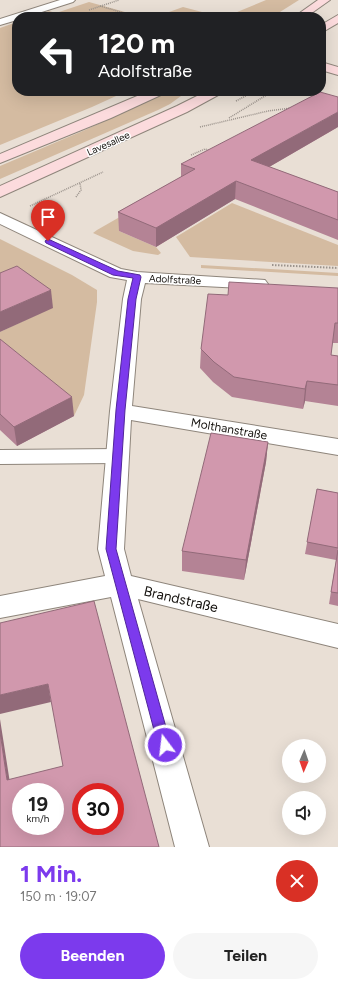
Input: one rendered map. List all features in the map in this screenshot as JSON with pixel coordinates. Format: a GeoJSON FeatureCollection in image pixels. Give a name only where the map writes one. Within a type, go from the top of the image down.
{"type":"FeatureCollection","features":[{"type":"Feature","properties":{"kind":"main road"},"geometry":{"type":"LineString","coordinates":[[307,12],[325,0]]}},
{"type":"Feature","properties":{"kind":"main road"},"geometry":{"type":"LineString","coordinates":[[326,32],[338,18]]}},
{"type":"Feature","properties":{"kind":"main road"},"geometry":{"type":"LineString","coordinates":[[326,67],[338,71]]}},
{"type":"Feature","properties":{"kind":"main road"},"geometry":{"type":"LineString","coordinates":[[0,159],[106,116],[148,96]]}},
{"type":"Feature","properties":{"kind":"main road","name":"Lavesallee"},"geometry":{"type":"LineString","coordinates":[[0,192],[182,109],[207,96]]}},
{"type":"Feature","properties":{"kind":"street"},"geometry":{"type":"LineString","coordinates":[[32,12],[70,0]]}},
{"type":"Feature","properties":{"kind":"street"},"geometry":{"type":"LineString","coordinates":[[0,22],[12,18]]}},
{"type":"Feature","properties":{"kind":"street","name":"Adolfstraße"},"geometry":{"type":"LineString","coordinates":[[0,218],[116,273],[137,277],[276,285]]}},
{"type":"Feature","properties":{"kind":"street"},"geometry":{"type":"LineString","coordinates":[[137,277],[132,299],[121,410],[111,549],[192,847]]}},
{"type":"Feature","properties":{"kind":"street","name":"Molthanstraße"},"geometry":{"type":"LineString","coordinates":[[121,410],[338,447]]}},
{"type":"Feature","properties":{"kind":"street","name":"Brandstraße"},"geometry":{"type":"LineString","coordinates":[[0,607],[121,584],[338,636]]}},
{"type":"Feature","properties":{"kind":"lane"},"geometry":{"type":"LineString","coordinates":[[0,457],[118,456]]}},
{"type":"Feature","properties":{"kind":"path"},"geometry":{"type":"LineString","coordinates":[[87,11],[119,0]]}},
{"type":"Feature","properties":{"kind":"path"},"geometry":{"type":"LineString","coordinates":[[100,6],[121,12]]}},
{"type":"Feature","properties":{"kind":"path"},"geometry":{"type":"LineString","coordinates":[[228,120],[265,96]]}},
{"type":"Feature","properties":{"kind":"path"},"geometry":{"type":"LineString","coordinates":[[195,128],[268,111],[296,107]]}},
{"type":"Feature","properties":{"kind":"path"},"geometry":{"type":"LineString","coordinates":[[191,155],[205,149],[216,152]]}},
{"type":"Feature","properties":{"kind":"path"},"geometry":{"type":"LineString","coordinates":[[76,197],[81,190],[80,183]]}},
{"type":"Feature","properties":{"kind":"shaded area"},"geometry":{"type":"Polygon","coordinates":[[[266,0],[299,0],[280,12],[237,12],[266,0]]]}},
{"type":"Feature","properties":{"kind":"shaded area"},"geometry":{"type":"Polygon","coordinates":[[[89,2],[125,12],[59,12],[89,2]]]}},
{"type":"Feature","properties":{"kind":"shaded area"},"geometry":{"type":"Polygon","coordinates":[[[183,7],[202,12],[169,12],[183,7]]]}},
{"type":"Feature","properties":{"kind":"shaded area"},"geometry":{"type":"Polygon","coordinates":[[[12,24],[12,96],[116,96],[0,145],[0,28],[12,24]]]}},
{"type":"Feature","properties":{"kind":"shaded area"},"geometry":{"type":"Polygon","coordinates":[[[159,96],[181,96],[158,110],[0,179],[0,166],[85,130],[159,96]]]}},
{"type":"Feature","properties":{"kind":"shaded area"},"geometry":{"type":"Polygon","coordinates":[[[174,186],[119,231],[156,247],[161,253],[158,255],[133,251],[93,233],[97,230],[174,186]]]}},
{"type":"Feature","properties":{"kind":"shaded area"},"geometry":{"type":"Polygon","coordinates":[[[232,203],[338,245],[338,266],[190,257],[176,237],[232,203]]]}},
{"type":"Feature","properties":{"kind":"shaded area"},"geometry":{"type":"Polygon","coordinates":[[[0,239],[72,275],[97,290],[97,302],[84,395],[74,416],[0,354],[0,332],[53,307],[0,292],[0,239]]]}},
{"type":"Feature","properties":{"kind":"shaded area"},"geometry":{"type":"Polygon","coordinates":[[[201,265],[338,273],[338,276],[201,268],[201,265]]]}},
{"type":"Feature","properties":{"kind":"building"},"geometry":{"type":"Polygon","coordinates":[[[326,94],[338,97],[338,112],[251,160],[338,192],[338,220],[236,181],[156,228],[118,212],[195,169],[181,164],[312,96],[326,96],[326,94]]]}},
{"type":"Feature","properties":{"kind":"building"},"geometry":{"type":"Polygon","coordinates":[[[17,266],[51,290],[0,312],[0,273],[17,266]]]}},
{"type":"Feature","properties":{"kind":"building"},"geometry":{"type":"Polygon","coordinates":[[[229,282],[338,288],[338,323],[335,323],[331,355],[338,356],[338,385],[307,381],[305,389],[234,377],[214,362],[201,349],[208,294],[228,295],[229,282]]]}},
{"type":"Feature","properties":{"kind":"building"},"geometry":{"type":"Polygon","coordinates":[[[0,339],[72,397],[14,427],[0,414],[0,339]]]}},
{"type":"Feature","properties":{"kind":"building"},"geometry":{"type":"Polygon","coordinates":[[[211,433],[268,442],[246,560],[182,551],[211,433]]]}},
{"type":"Feature","properties":{"kind":"building"},"geometry":{"type":"Polygon","coordinates":[[[317,489],[338,493],[338,548],[307,542],[317,489]]]}},
{"type":"Feature","properties":{"kind":"building"},"geometry":{"type":"Polygon","coordinates":[[[338,550],[338,593],[331,592],[338,550]]]}},
{"type":"Feature","properties":{"kind":"building"},"geometry":{"type":"Polygon","coordinates":[[[94,601],[159,847],[0,847],[0,732],[7,780],[63,766],[48,684],[0,695],[0,623],[94,601]]]}},
{"type":"Feature","properties":{"kind":"route"},"geometry":{"type":"LineString","coordinates":[[48,241],[116,273],[137,277],[132,299],[121,410],[111,549],[165,745]]}}]}
